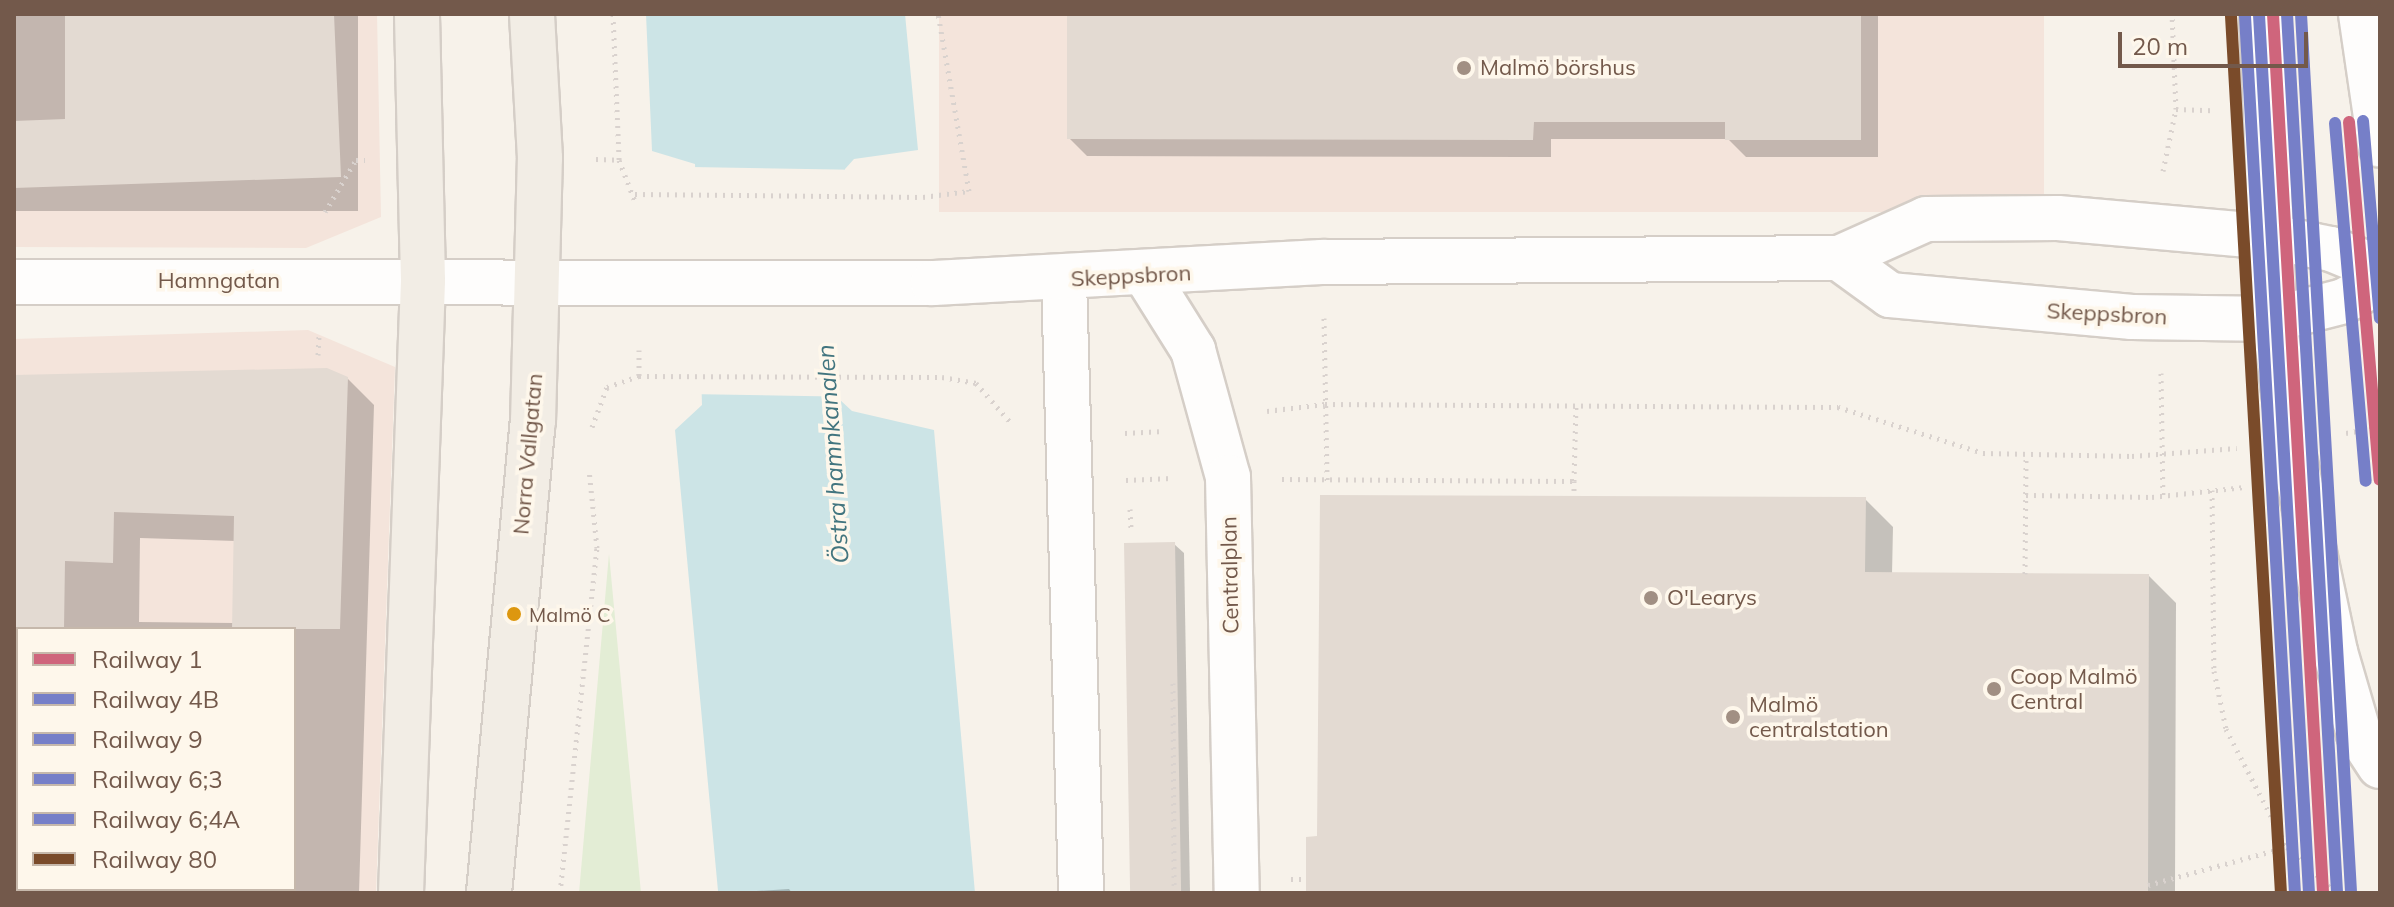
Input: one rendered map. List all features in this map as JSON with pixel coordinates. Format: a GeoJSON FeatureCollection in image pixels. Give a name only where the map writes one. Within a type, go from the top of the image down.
{"type":"FeatureCollection","features":[{"type":"Feature","properties":{"kind":"main road"},"geometry":{"type":"LineString","coordinates":[[401,893],[423,280],[417,14]]}},
{"type":"Feature","properties":{"kind":"main road","name":"Norra Vallgatan"},"geometry":{"type":"LineString","coordinates":[[489,893],[533,422],[538,280],[532,14]]}},
{"type":"Feature","properties":{"kind":"street"},"geometry":{"type":"LineString","coordinates":[[2262,14],[2274,319],[2335,652],[2359,734],[2380,766]]}},
{"type":"Feature","properties":{"kind":"street"},"geometry":{"type":"LineString","coordinates":[[2361,14],[2380,145]]}},
{"type":"Feature","properties":{"kind":"street","name":"Skeppsbron"},"geometry":{"type":"LineString","coordinates":[[423,280],[933,283],[1064,280],[1471,258],[1839,258],[1926,219],[2058,218],[2271,237],[2331,249],[2380,269]]}},
{"type":"Feature","properties":{"kind":"street","name":"Skeppsbron"},"geometry":{"type":"LineString","coordinates":[[1839,258],[1890,295],[2132,317],[2274,319],[2344,301],[2380,281]]}},
{"type":"Feature","properties":{"kind":"street","name":"Centralplan"},"geometry":{"type":"LineString","coordinates":[[1146,275],[1193,350],[1217,418],[1228,477],[1237,893]]}},
{"type":"Feature","properties":{"kind":"street","name":"Hamngatan"},"geometry":{"type":"LineString","coordinates":[[14,282],[423,280]]}},
{"type":"Feature","properties":{"kind":"street"},"geometry":{"type":"LineString","coordinates":[[1064,280],[1081,893]]}},
{"type":"Feature","properties":{"kind":"path"},"geometry":{"type":"LineString","coordinates":[[613,14],[619,160],[635,194],[636,204]]}},
{"type":"Feature","properties":{"kind":"path"},"geometry":{"type":"LineString","coordinates":[[635,194],[923,197],[969,191],[938,14]]}},
{"type":"Feature","properties":{"kind":"path"},"geometry":{"type":"LineString","coordinates":[[325,212],[356,160],[383,159]]}},
{"type":"Feature","properties":{"kind":"path"},"geometry":{"type":"LineString","coordinates":[[1324,318],[1327,481]]}},
{"type":"Feature","properties":{"kind":"path"},"geometry":{"type":"LineString","coordinates":[[318,355],[319,335]]}},
{"type":"Feature","properties":{"kind":"path"},"geometry":{"type":"LineString","coordinates":[[639,350],[639,376]]}},
{"type":"Feature","properties":{"kind":"path"},"geometry":{"type":"LineString","coordinates":[[591,440],[607,387],[639,376],[942,377],[976,383],[1021,438]]}},
{"type":"Feature","properties":{"kind":"path"},"geometry":{"type":"LineString","coordinates":[[1217,418],[1325,404],[1838,407],[1983,453],[2161,456],[2163,495]]}},
{"type":"Feature","properties":{"kind":"path"},"geometry":{"type":"LineString","coordinates":[[1574,496],[1576,405]]}},
{"type":"Feature","properties":{"kind":"path"},"geometry":{"type":"LineString","coordinates":[[561,891],[597,548],[590,455]]}},
{"type":"Feature","properties":{"kind":"path"},"geometry":{"type":"LineString","coordinates":[[2025,574],[2026,455]]}},
{"type":"Feature","properties":{"kind":"path"},"geometry":{"type":"LineString","coordinates":[[1115,480],[1228,477],[1327,481],[1574,481]]}},
{"type":"Feature","properties":{"kind":"path"},"geometry":{"type":"LineString","coordinates":[[1167,479],[1168,494]]}},
{"type":"Feature","properties":{"kind":"path"},"geometry":{"type":"LineString","coordinates":[[2026,495],[2163,495],[2258,485]]}},
{"type":"Feature","properties":{"kind":"path"},"geometry":{"type":"LineString","coordinates":[[2212,490],[2214,671],[2226,729],[2287,847],[2336,893]]}},
{"type":"Feature","properties":{"kind":"path"},"geometry":{"type":"LineString","coordinates":[[1173,678],[1174,893]]}},
{"type":"Feature","properties":{"kind":"path"},"geometry":{"type":"LineString","coordinates":[[2148,885],[2287,847]]}},
{"type":"Feature","properties":{"kind":"shaded area"},"geometry":{"type":"Polygon","coordinates":[[[14,14],[377,14],[381,217],[306,248],[14,247],[14,14]]]}},
{"type":"Feature","properties":{"kind":"shaded area"},"geometry":{"type":"Polygon","coordinates":[[[939,14],[2044,14],[2044,212],[939,212],[939,14]]]}},
{"type":"Feature","properties":{"kind":"shaded area"},"geometry":{"type":"Polygon","coordinates":[[[308,330],[395,367],[376,893],[14,893],[14,339],[308,330]]]}},
{"type":"Feature","properties":{"kind":"green space"},"geometry":{"type":"Polygon","coordinates":[[[609,554],[641,893],[579,893],[609,554]]]}},
{"type":"Feature","properties":{"kind":"water","name":"Östra hamnkanalen"},"geometry":{"type":"Polygon","coordinates":[[[646,14],[905,14],[918,150],[854,159],[845,169],[839,399],[852,411],[934,430],[975,893],[718,891],[675,430],[702,405],[695,164],[652,151],[646,14]]]}},
{"type":"Feature","properties":{"kind":"pier"},"geometry":{"type":"Polygon","coordinates":[[[691,167],[851,170],[847,397],[687,394],[691,167]]]}},
{"type":"Feature","properties":{"kind":"building"},"geometry":{"type":"Polygon","coordinates":[[[65,14],[334,14],[341,177],[14,188],[14,121],[65,119],[65,14]]]}},
{"type":"Feature","properties":{"kind":"building","name":"Malmö börshus"},"geometry":{"type":"Polygon","coordinates":[[[1067,14],[1861,14],[1861,140],[1725,140],[1725,122],[1534,122],[1533,140],[1067,139],[1067,14]]]}},
{"type":"Feature","properties":{"kind":"building"},"geometry":{"type":"Polygon","coordinates":[[[327,368],[348,377],[340,629],[232,627],[234,516],[114,512],[113,563],[65,561],[64,627],[14,629],[14,375],[327,368]]]}},
{"type":"Feature","properties":{"kind":"building","name":"Malmö centralstation"},"geometry":{"type":"Polygon","coordinates":[[[1320,495],[1866,497],[1865,572],[2149,574],[2148,893],[1306,893],[1306,837],[1317,836],[1320,495]]]}},
{"type":"Feature","properties":{"kind":"building"},"geometry":{"type":"Polygon","coordinates":[[[1175,542],[1181,893],[1130,893],[1124,543],[1175,542]]]}},
{"type":"Feature","properties":{"kind":"rail line","name":"1"},"geometry":{"type":"LineString","coordinates":[[2273,14],[2323,893]]}},
{"type":"Feature","properties":{"kind":"rail line","name":"9"},"geometry":{"type":"LineString","coordinates":[[2287,14],[2337,892]]}},
{"type":"Feature","properties":{"kind":"rail line","name":"6;4A"},"geometry":{"type":"LineString","coordinates":[[2301,14],[2351,891]]}},
{"type":"Feature","properties":{"kind":"rail line","name":"4B"},"geometry":{"type":"LineString","coordinates":[[2259,15],[2309,893]]}},
{"type":"Feature","properties":{"kind":"rail line","name":"80"},"geometry":{"type":"LineString","coordinates":[[2231,16],[2281,893]]}},
{"type":"Feature","properties":{"kind":"rail line","name":"6;3"},"geometry":{"type":"LineString","coordinates":[[2245,16],[2295,893]]}},
{"type":"Feature","properties":{"kind":"rail line","name":"9"},"geometry":{"type":"LineString","coordinates":[[2363,121],[2380,318]]}},
{"type":"Feature","properties":{"kind":"rail line","name":"1"},"geometry":{"type":"LineString","coordinates":[[2349,122],[2380,480]]}},
{"type":"Feature","properties":{"kind":"rail line","name":"4B"},"geometry":{"type":"LineString","coordinates":[[2335,123],[2366,481]]}},
{"type":"Feature","properties":{"kind":"place","name":"Malmö börshus"},"geometry":{"type":"Point","coordinates":[1464,68]}},
{"type":"Feature","properties":{"kind":"place","name":"O'Learys"},"geometry":{"type":"Point","coordinates":[1651,598]}},
{"type":"Feature","properties":{"kind":"place","name":"Malmö C"},"geometry":{"type":"Point","coordinates":[514,614]}},
{"type":"Feature","properties":{"kind":"place","name":"Coop Malmö Central"},"geometry":{"type":"Point","coordinates":[1994,689]}},
{"type":"Feature","properties":{"kind":"place","name":"Malmö centralstation"},"geometry":{"type":"Point","coordinates":[1733,717]}}]}
